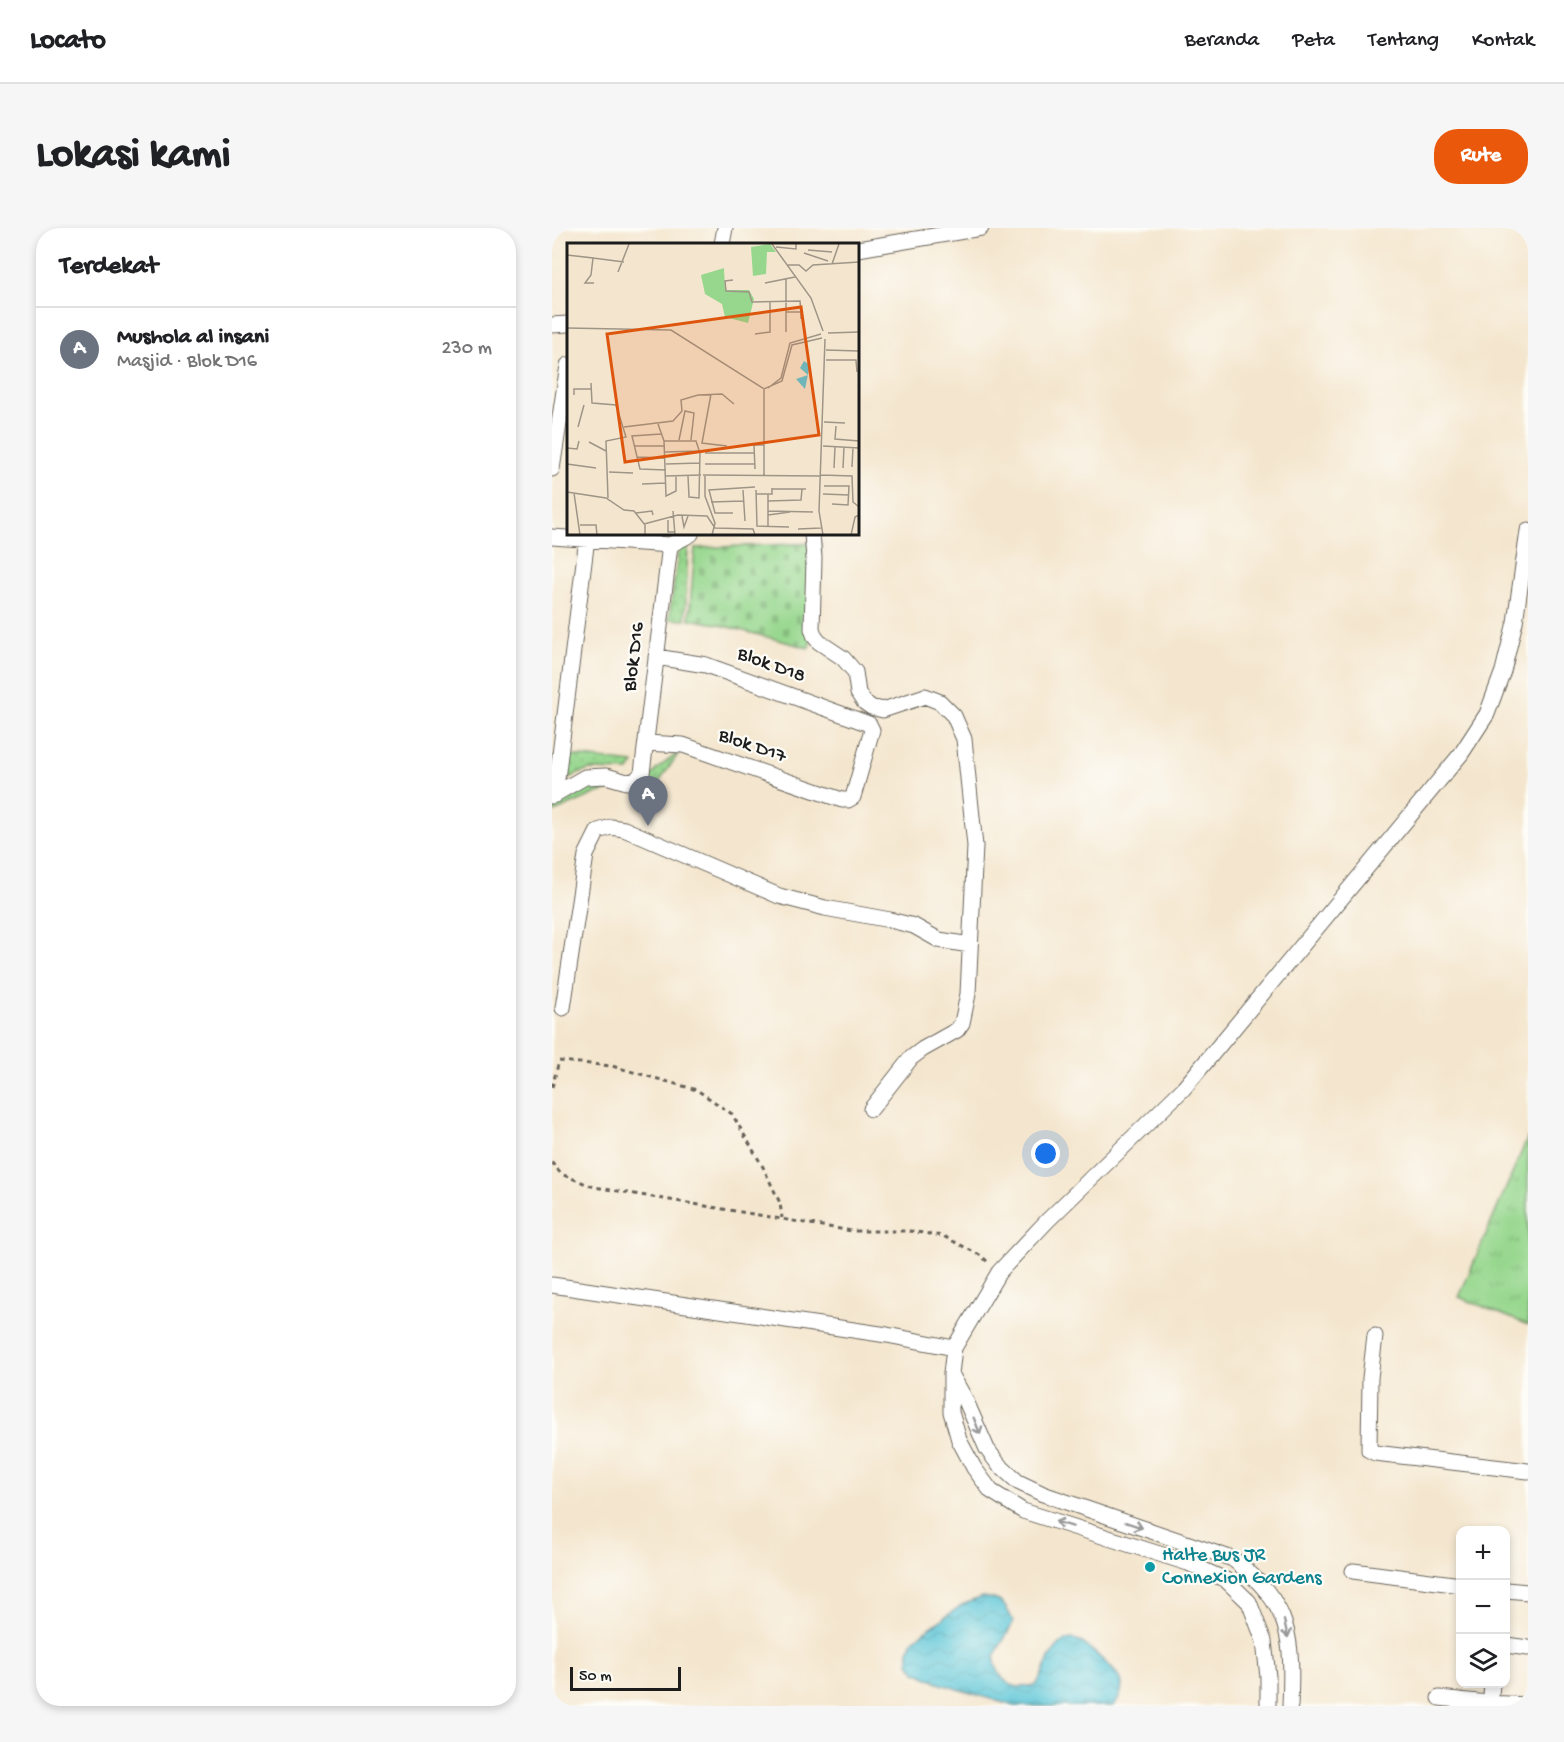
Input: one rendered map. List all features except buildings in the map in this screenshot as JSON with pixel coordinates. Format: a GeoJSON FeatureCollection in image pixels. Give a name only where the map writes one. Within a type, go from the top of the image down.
{"type":"FeatureCollection","features":[{"type":"Feature","properties":{"kind":"street"},"geometry":{"type":"LineString","coordinates":[[722,243],[725,228]]}},
{"type":"Feature","properties":{"kind":"street"},"geometry":{"type":"LineString","coordinates":[[860,249],[981,228]]}},
{"type":"Feature","properties":{"kind":"street"},"geometry":{"type":"LineString","coordinates":[[552,325],[567,324]]}},
{"type":"Feature","properties":{"kind":"street"},"geometry":{"type":"LineString","coordinates":[[552,469],[567,371]]}},
{"type":"Feature","properties":{"kind":"street"},"geometry":{"type":"LineString","coordinates":[[1268,1706],[1264,1641],[1249,1602],[1226,1580],[1188,1563],[1023,1512],[991,1491],[959,1440],[951,1412],[954,1348],[999,1272],[1047,1221],[1184,1088],[1461,754],[1487,714],[1503,671],[1515,622],[1528,531]]}},
{"type":"Feature","properties":{"kind":"street"},"geometry":{"type":"LineString","coordinates":[[552,537],[632,538],[670,545],[687,536]]}},
{"type":"Feature","properties":{"kind":"street"},"geometry":{"type":"LineString","coordinates":[[812,536],[814,558],[812,629],[815,637],[849,664],[855,672],[858,693],[871,707],[883,710],[925,696],[940,702],[954,716],[964,739],[975,846],[968,994],[962,1023],[957,1030],[911,1058],[871,1109]]}},
{"type":"Feature","properties":{"kind":"street"},"geometry":{"type":"LineString","coordinates":[[554,796],[587,538]]}},
{"type":"Feature","properties":{"kind":"street","name":"Blok D16"},"geometry":{"type":"LineString","coordinates":[[554,796],[585,777],[606,776],[627,782],[636,780],[642,773],[670,545]]}},
{"type":"Feature","properties":{"kind":"street","name":"Blok D18"},"geometry":{"type":"LineString","coordinates":[[657,657],[706,665],[869,724],[872,730],[853,797],[842,800]]}},
{"type":"Feature","properties":{"kind":"street","name":"Blok D17"},"geometry":{"type":"LineString","coordinates":[[646,743],[683,746],[842,800]]}},
{"type":"Feature","properties":{"kind":"street"},"geometry":{"type":"LineString","coordinates":[[563,1008],[586,855],[598,831],[611,827],[639,834],[779,896],[914,926],[939,940],[970,945]]}},
{"type":"Feature","properties":{"kind":"street"},"geometry":{"type":"LineString","coordinates":[[552,1285],[875,1333],[954,1348]]}},
{"type":"Feature","properties":{"kind":"street"},"geometry":{"type":"LineString","coordinates":[[1375,1336],[1370,1378],[1369,1450],[1376,1453],[1528,1471]]}},
{"type":"Feature","properties":{"kind":"street"},"geometry":{"type":"LineString","coordinates":[[951,1374],[962,1391],[987,1449],[999,1465],[1018,1482],[1043,1494],[1233,1558],[1252,1574],[1279,1609],[1287,1626],[1292,1666],[1290,1706]]}},
{"type":"Feature","properties":{"kind":"street"},"geometry":{"type":"LineString","coordinates":[[1353,1571],[1456,1584]]}},
{"type":"Feature","properties":{"kind":"street"},"geometry":{"type":"LineString","coordinates":[[1510,1590],[1528,1592]]}},
{"type":"Feature","properties":{"kind":"street"},"geometry":{"type":"LineString","coordinates":[[1510,1646],[1528,1648]]}},
{"type":"Feature","properties":{"kind":"street"},"geometry":{"type":"LineString","coordinates":[[1488,1703],[1492,1688]]}},
{"type":"Feature","properties":{"kind":"street"},"geometry":{"type":"LineString","coordinates":[[1439,1698],[1528,1705]]}},
{"type":"Feature","properties":{"kind":"path"},"geometry":{"type":"LineString","coordinates":[[552,1087],[559,1060],[612,1066],[697,1090],[732,1114],[763,1167],[780,1203],[782,1218]]}},
{"type":"Feature","properties":{"kind":"path"},"geometry":{"type":"LineString","coordinates":[[552,1162],[561,1174],[594,1187],[852,1231],[910,1231],[943,1236],[980,1255],[999,1272]]}},
{"type":"Feature","properties":{"kind":"green space"},"geometry":{"type":"Polygon","coordinates":[[[821,543],[819,606],[809,648],[689,619],[695,548],[821,543]]]}},
{"type":"Feature","properties":{"kind":"green space"},"geometry":{"type":"Polygon","coordinates":[[[679,547],[688,547],[685,620],[669,619],[679,547]]]}},
{"type":"Feature","properties":{"kind":"green space"},"geometry":{"type":"Polygon","coordinates":[[[680,751],[653,791],[645,796],[639,790],[657,769],[680,751]]]}},
{"type":"Feature","properties":{"kind":"green space"},"geometry":{"type":"Polygon","coordinates":[[[566,755],[634,763],[629,771],[589,770],[562,780],[566,755]]]}},
{"type":"Feature","properties":{"kind":"green space"},"geometry":{"type":"Polygon","coordinates":[[[586,787],[617,788],[597,793],[552,813],[552,801],[586,787]]]}},
{"type":"Feature","properties":{"kind":"green space"},"geometry":{"type":"Polygon","coordinates":[[[1528,1137],[1528,1325],[1459,1297],[1528,1137]]]}},
{"type":"Feature","properties":{"kind":"water"},"geometry":{"type":"Polygon","coordinates":[[[982,1597],[1002,1603],[1013,1621],[994,1656],[999,1672],[1008,1683],[1020,1687],[1037,1684],[1056,1648],[1066,1640],[1075,1639],[1101,1658],[1121,1680],[1121,1691],[1114,1706],[1014,1706],[938,1683],[916,1672],[909,1663],[909,1650],[913,1640],[962,1605],[982,1597]]]}},
{"type":"Feature","properties":{"kind":"place","name":"Mushola al insani"},"geometry":{"type":"Point","coordinates":[648,826]}},
{"type":"Feature","properties":{"kind":"place","name":"Halte Bus JR Connexion Gardens"},"geometry":{"type":"Point","coordinates":[1150,1567]}}]}
